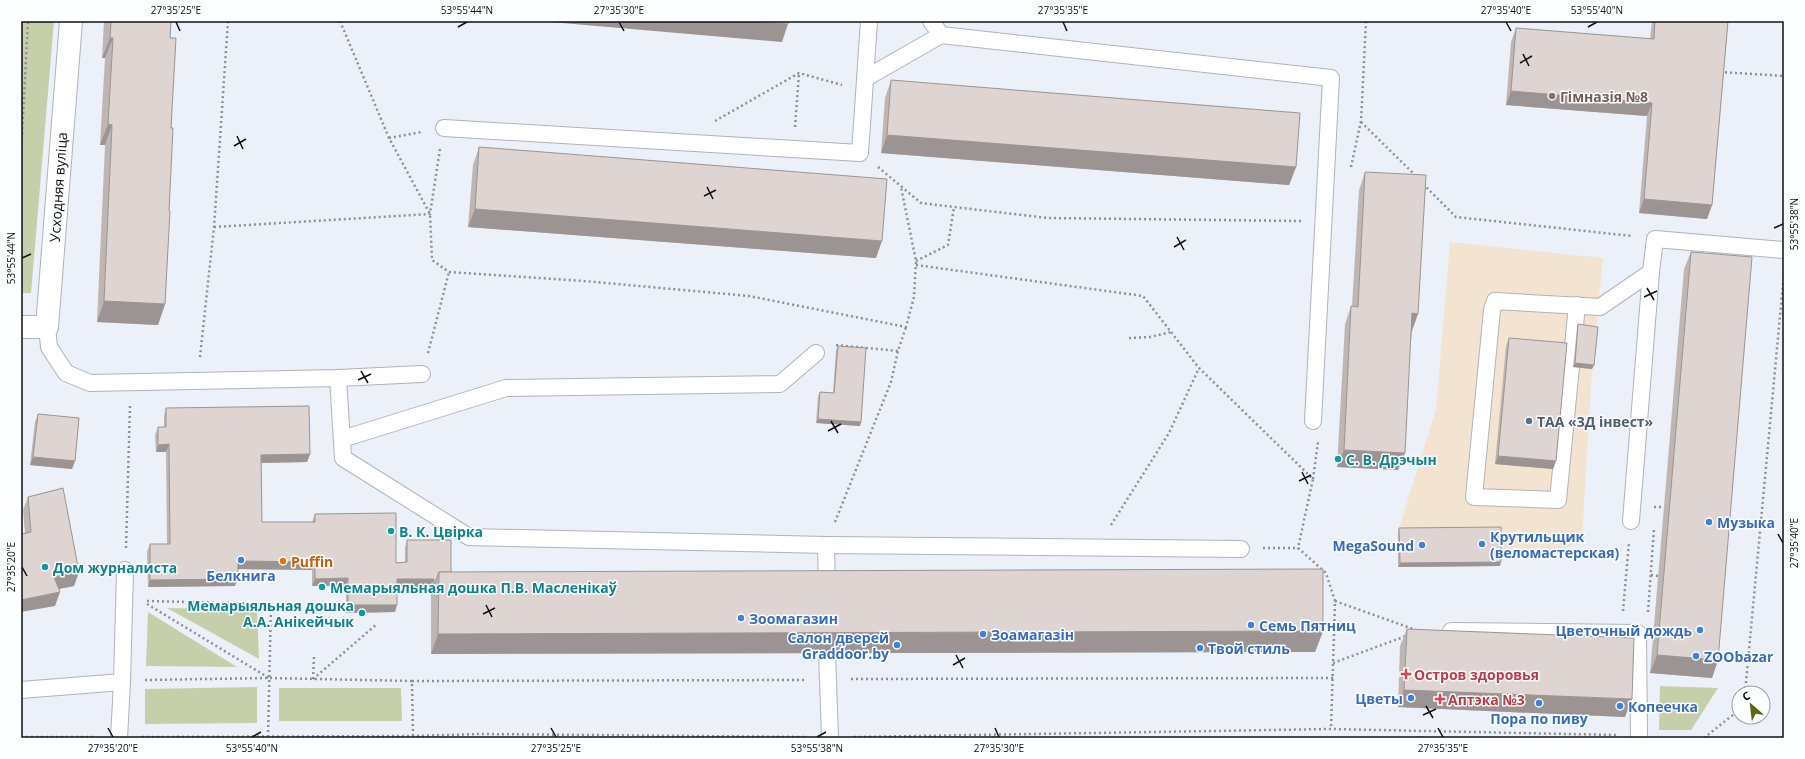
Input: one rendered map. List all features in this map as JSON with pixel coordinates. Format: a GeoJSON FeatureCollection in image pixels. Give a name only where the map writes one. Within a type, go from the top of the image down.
{"type":"FeatureCollection","features":[{"type":"Feature","properties":{"kind":"street","name":"Усходняя вуліца"},"geometry":{"type":"LineString","coordinates":[[47,327],[70,21]]}},
{"type":"Feature","properties":{"kind":"street"},"geometry":{"type":"LineString","coordinates":[[21,327],[47,327]]}},
{"type":"Feature","properties":{"kind":"lane"},"geometry":{"type":"LineString","coordinates":[[444,128],[860,153],[866,85],[869,21]]}},
{"type":"Feature","properties":{"kind":"lane"},"geometry":{"type":"LineString","coordinates":[[931,21],[941,35]]}},
{"type":"Feature","properties":{"kind":"lane"},"geometry":{"type":"LineString","coordinates":[[866,85],[941,35],[1331,78],[1313,422]]}},
{"type":"Feature","properties":{"kind":"lane"},"geometry":{"type":"LineString","coordinates":[[1631,520],[1650,272],[1655,239],[1784,250]]}},
{"type":"Feature","properties":{"kind":"lane"},"geometry":{"type":"LineString","coordinates":[[1577,305],[1558,500],[1474,497],[1492,310],[1495,301],[1577,305],[1600,307],[1650,272]]}},
{"type":"Feature","properties":{"kind":"lane"},"geometry":{"type":"LineString","coordinates":[[47,327],[49,347],[66,374],[90,383],[338,378],[422,374]]}},
{"type":"Feature","properties":{"kind":"lane"},"geometry":{"type":"LineString","coordinates":[[342,439],[506,388],[780,384],[816,352]]}},
{"type":"Feature","properties":{"kind":"lane"},"geometry":{"type":"LineString","coordinates":[[338,378],[343,458],[469,537],[826,545],[1241,549]]}},
{"type":"Feature","properties":{"kind":"lane"},"geometry":{"type":"LineString","coordinates":[[826,545],[827,591]]}},
{"type":"Feature","properties":{"kind":"lane"},"geometry":{"type":"LineString","coordinates":[[119,737],[125,570]]}},
{"type":"Feature","properties":{"kind":"lane"},"geometry":{"type":"LineString","coordinates":[[1435,631],[1638,633],[1639,737]]}},
{"type":"Feature","properties":{"kind":"lane"},"geometry":{"type":"LineString","coordinates":[[827,653],[830,738]]}},
{"type":"Feature","properties":{"kind":"lane"},"geometry":{"type":"LineString","coordinates":[[21,690],[122,682]]}},
{"type":"Feature","properties":{"kind":"path"},"geometry":{"type":"LineString","coordinates":[[21,154],[28,21]]}},
{"type":"Feature","properties":{"kind":"path"},"geometry":{"type":"LineString","coordinates":[[201,344],[214,227],[228,21]]}},
{"type":"Feature","properties":{"kind":"path"},"geometry":{"type":"LineString","coordinates":[[340,21],[389,138],[430,214]]}},
{"type":"Feature","properties":{"kind":"path"},"geometry":{"type":"LineString","coordinates":[[1366,21],[1361,122],[1417,178]]}},
{"type":"Feature","properties":{"kind":"path"},"geometry":{"type":"LineString","coordinates":[[1720,72],[1784,76]]}},
{"type":"Feature","properties":{"kind":"path"},"geometry":{"type":"LineString","coordinates":[[712,122],[799,73],[866,85]]}},
{"type":"Feature","properties":{"kind":"path"},"geometry":{"type":"LineString","coordinates":[[793,149],[799,73]]}},
{"type":"Feature","properties":{"kind":"path"},"geometry":{"type":"LineString","coordinates":[[389,138],[444,128],[430,214],[432,260],[449,272],[584,281],[749,296],[906,327]]}},
{"type":"Feature","properties":{"kind":"path"},"geometry":{"type":"LineString","coordinates":[[860,153],[921,203],[1048,218],[1324,221]]}},
{"type":"Feature","properties":{"kind":"path"},"geometry":{"type":"LineString","coordinates":[[1423,183],[1456,217],[1655,239]]}},
{"type":"Feature","properties":{"kind":"path"},"geometry":{"type":"LineString","coordinates":[[826,545],[891,382],[898,351],[914,297],[916,261],[902,187]]}},
{"type":"Feature","properties":{"kind":"path"},"geometry":{"type":"LineString","coordinates":[[916,261],[948,245],[954,207]]}},
{"type":"Feature","properties":{"kind":"path"},"geometry":{"type":"LineString","coordinates":[[214,227],[430,214]]}},
{"type":"Feature","properties":{"kind":"path"},"geometry":{"type":"LineString","coordinates":[[916,265],[1143,296],[1199,368],[1313,479],[1298,548]]}},
{"type":"Feature","properties":{"kind":"path"},"geometry":{"type":"LineString","coordinates":[[1746,685],[1784,270]]}},
{"type":"Feature","properties":{"kind":"path"},"geometry":{"type":"LineString","coordinates":[[422,374],[449,272]]}},
{"type":"Feature","properties":{"kind":"path"},"geometry":{"type":"LineString","coordinates":[[1129,338],[1150,337],[1171,332]]}},
{"type":"Feature","properties":{"kind":"path"},"geometry":{"type":"LineString","coordinates":[[816,352],[834,345],[898,351]]}},
{"type":"Feature","properties":{"kind":"path"},"geometry":{"type":"LineString","coordinates":[[1097,547],[1169,433],[1199,368]]}},
{"type":"Feature","properties":{"kind":"path"},"geometry":{"type":"LineString","coordinates":[[125,570],[131,382]]}},
{"type":"Feature","properties":{"kind":"path"},"geometry":{"type":"LineString","coordinates":[[1655,514],[1656,507],[1664,507]]}},
{"type":"Feature","properties":{"kind":"path"},"geometry":{"type":"LineString","coordinates":[[1647,618],[1654,522]]}},
{"type":"Feature","properties":{"kind":"path"},"geometry":{"type":"LineString","coordinates":[[1620,633],[1629,539]]}},
{"type":"Feature","properties":{"kind":"path"},"geometry":{"type":"LineString","coordinates":[[1241,549],[1298,548],[1326,573],[1335,601],[1331,729]]}},
{"type":"Feature","properties":{"kind":"path"},"geometry":{"type":"LineString","coordinates":[[1651,575],[1658,576]]}},
{"type":"Feature","properties":{"kind":"path"},"geometry":{"type":"LineString","coordinates":[[268,737],[270,678],[271,604],[140,600],[270,678]]}},
{"type":"Feature","properties":{"kind":"path"},"geometry":{"type":"LineString","coordinates":[[1333,663],[1420,631],[1335,601]]}},
{"type":"Feature","properties":{"kind":"path"},"geometry":{"type":"LineString","coordinates":[[313,679],[377,624]]}},
{"type":"Feature","properties":{"kind":"path"},"geometry":{"type":"LineString","coordinates":[[313,679],[314,657]]}},
{"type":"Feature","properties":{"kind":"path"},"geometry":{"type":"LineString","coordinates":[[138,680],[270,678],[412,681],[1333,678]]}},
{"type":"Feature","properties":{"kind":"path"},"geometry":{"type":"LineString","coordinates":[[412,681],[413,736]]}},
{"type":"Feature","properties":{"kind":"path"},"geometry":{"type":"LineString","coordinates":[[1704,738],[1731,716]]}},
{"type":"Feature","properties":{"kind":"path"},"geometry":{"type":"LineString","coordinates":[[21,737],[268,737],[480,734],[830,738],[1331,729],[1639,737]]}},
{"type":"Feature","properties":{"kind":"shaded area"},"geometry":{"type":"Polygon","coordinates":[[[1450,242],[1603,258],[1592,369],[1582,539],[1560,552],[1500,554],[1500,566],[1398,567],[1398,532],[1436,409],[1450,242]]]}},
{"type":"Feature","properties":{"kind":"green space"},"geometry":{"type":"Polygon","coordinates":[[[21,21],[54,21],[31,293],[21,293],[21,21]]]}},
{"type":"Feature","properties":{"kind":"green space"},"geometry":{"type":"Polygon","coordinates":[[[167,608],[257,610],[259,659],[167,608]]]}},
{"type":"Feature","properties":{"kind":"green space"},"geometry":{"type":"Polygon","coordinates":[[[148,612],[237,667],[146,666],[148,612]]]}},
{"type":"Feature","properties":{"kind":"green space"},"geometry":{"type":"Polygon","coordinates":[[[1660,686],[1718,688],[1691,730],[1659,730],[1660,686]]]}},
{"type":"Feature","properties":{"kind":"green space"},"geometry":{"type":"Polygon","coordinates":[[[257,687],[257,723],[145,724],[145,689],[257,687]]]}},
{"type":"Feature","properties":{"kind":"green space"},"geometry":{"type":"Polygon","coordinates":[[[279,688],[401,688],[402,721],[279,721],[279,688]]]}},
{"type":"Feature","properties":{"kind":"building"},"geometry":{"type":"Polygon","coordinates":[[[111,21],[171,21],[170,38],[176,38],[171,128],[173,128],[165,304],[104,301],[112,125],[108,124],[113,38],[110,38],[111,21]]]}},
{"type":"Feature","properties":{"kind":"building"},"geometry":{"type":"Polygon","coordinates":[[[748,21],[788,21],[788,24],[748,21]]]}},
{"type":"Feature","properties":{"kind":"building"},"geometry":{"type":"Polygon","coordinates":[[[1655,21],[1728,21],[1712,205],[1644,199],[1652,103],[1511,91],[1516,28],[1654,39],[1655,21]]]}},
{"type":"Feature","properties":{"kind":"building"},"geometry":{"type":"Polygon","coordinates":[[[891,80],[1300,113],[1296,167],[887,135],[891,80]]]}},
{"type":"Feature","properties":{"kind":"building"},"geometry":{"type":"Polygon","coordinates":[[[479,147],[887,179],[882,241],[475,209],[479,147]]]}},
{"type":"Feature","properties":{"kind":"building"},"geometry":{"type":"Polygon","coordinates":[[[1365,172],[1426,175],[1418,314],[1412,313],[1405,453],[1344,450],[1351,306],[1358,307],[1365,172]]]}},
{"type":"Feature","properties":{"kind":"building"},"geometry":{"type":"Polygon","coordinates":[[[1691,252],[1752,257],[1718,660],[1657,655],[1691,252]]]}},
{"type":"Feature","properties":{"kind":"building"},"geometry":{"type":"Polygon","coordinates":[[[1578,324],[1598,327],[1594,365],[1575,363],[1578,324]]]}},
{"type":"Feature","properties":{"kind":"building"},"geometry":{"type":"Polygon","coordinates":[[[1509,338],[1567,343],[1556,461],[1498,456],[1509,338]]]}},
{"type":"Feature","properties":{"kind":"building"},"geometry":{"type":"Polygon","coordinates":[[[838,346],[866,348],[861,422],[818,419],[820,392],[834,393],[838,346]]]}},
{"type":"Feature","properties":{"kind":"building"},"geometry":{"type":"Polygon","coordinates":[[[309,406],[310,454],[261,455],[262,522],[315,522],[315,514],[396,513],[396,563],[407,562],[407,540],[451,540],[451,572],[439,572],[434,585],[434,579],[397,579],[397,605],[348,605],[348,578],[315,579],[315,562],[238,561],[238,579],[150,580],[150,544],[170,544],[169,444],[158,445],[158,427],[166,427],[166,408],[309,406]]]}},
{"type":"Feature","properties":{"kind":"building"},"geometry":{"type":"Polygon","coordinates":[[[38,414],[79,418],[75,461],[33,457],[38,414]]]}},
{"type":"Feature","properties":{"kind":"building","name":"Дом журналиста"},"geometry":{"type":"Polygon","coordinates":[[[63,488],[79,572],[54,577],[60,592],[21,600],[21,528],[22,534],[31,532],[28,497],[63,488]]]}},
{"type":"Feature","properties":{"kind":"building"},"geometry":{"type":"Polygon","coordinates":[[[1501,527],[1501,562],[1400,563],[1399,528],[1501,527]]]}},
{"type":"Feature","properties":{"kind":"building"},"geometry":{"type":"Polygon","coordinates":[[[1323,569],[1323,631],[438,634],[439,572],[1323,569]]]}},
{"type":"Feature","properties":{"kind":"building"},"geometry":{"type":"Polygon","coordinates":[[[1407,629],[1634,638],[1632,699],[1404,690],[1407,629]]]}},
{"type":"Feature","properties":{"kind":"place","name":"Гімназія №8"},"geometry":{"type":"Point","coordinates":[1552,96]}},
{"type":"Feature","properties":{"kind":"place","name":"ТАА «3Д інвест»"},"geometry":{"type":"Point","coordinates":[1529,421]}},
{"type":"Feature","properties":{"kind":"place","name":"С. В. Дрэчын"},"geometry":{"type":"Point","coordinates":[1338,459]}},
{"type":"Feature","properties":{"kind":"place","name":"Музыка"},"geometry":{"type":"Point","coordinates":[1709,522]}},
{"type":"Feature","properties":{"kind":"place","name":"В. К. Цвірка"},"geometry":{"type":"Point","coordinates":[391,531]}},
{"type":"Feature","properties":{"kind":"place","name":"Крутильщик (веломастерская)"},"geometry":{"type":"Point","coordinates":[1482,544]}},
{"type":"Feature","properties":{"kind":"place","name":"MegaSound"},"geometry":{"type":"Point","coordinates":[1422,545]}},
{"type":"Feature","properties":{"kind":"place","name":"Белкнига"},"geometry":{"type":"Point","coordinates":[241,560]}},
{"type":"Feature","properties":{"kind":"place","name":"Puffin"},"geometry":{"type":"Point","coordinates":[283,561]}},
{"type":"Feature","properties":{"kind":"place","name":"Дом журналиста"},"geometry":{"type":"Point","coordinates":[45,567]}},
{"type":"Feature","properties":{"kind":"place","name":"Мемарыяльная дошка П.В. Масленікаў"},"geometry":{"type":"Point","coordinates":[322,587]}},
{"type":"Feature","properties":{"kind":"place","name":"Мемарыяльная дошка А.А. Анікейчык"},"geometry":{"type":"Point","coordinates":[362,613]}},
{"type":"Feature","properties":{"kind":"place","name":"Зоомагазин"},"geometry":{"type":"Point","coordinates":[741,618]}},
{"type":"Feature","properties":{"kind":"place","name":"Семь Пятниц"},"geometry":{"type":"Point","coordinates":[1251,625]}},
{"type":"Feature","properties":{"kind":"place","name":"Цветочный дождь"},"geometry":{"type":"Point","coordinates":[1700,630]}},
{"type":"Feature","properties":{"kind":"place","name":"Зоамагазін"},"geometry":{"type":"Point","coordinates":[983,634]}},
{"type":"Feature","properties":{"kind":"place","name":"Салон дверей Graddoor.by"},"geometry":{"type":"Point","coordinates":[897,645]}},
{"type":"Feature","properties":{"kind":"place","name":"Твой стиль"},"geometry":{"type":"Point","coordinates":[1200,648]}},
{"type":"Feature","properties":{"kind":"place","name":"ZOObazar"},"geometry":{"type":"Point","coordinates":[1696,656]}},
{"type":"Feature","properties":{"kind":"place","name":"Остров здоровья"},"geometry":{"type":"Point","coordinates":[1406,674]}},
{"type":"Feature","properties":{"kind":"place","name":"Цветы"},"geometry":{"type":"Point","coordinates":[1411,698]}},
{"type":"Feature","properties":{"kind":"place","name":"Аптэка №3"},"geometry":{"type":"Point","coordinates":[1440,699]}},
{"type":"Feature","properties":{"kind":"place","name":"Пора по пиву"},"geometry":{"type":"Point","coordinates":[1539,703]}},
{"type":"Feature","properties":{"kind":"place","name":"Копеечка"},"geometry":{"type":"Point","coordinates":[1620,706]}}]}
